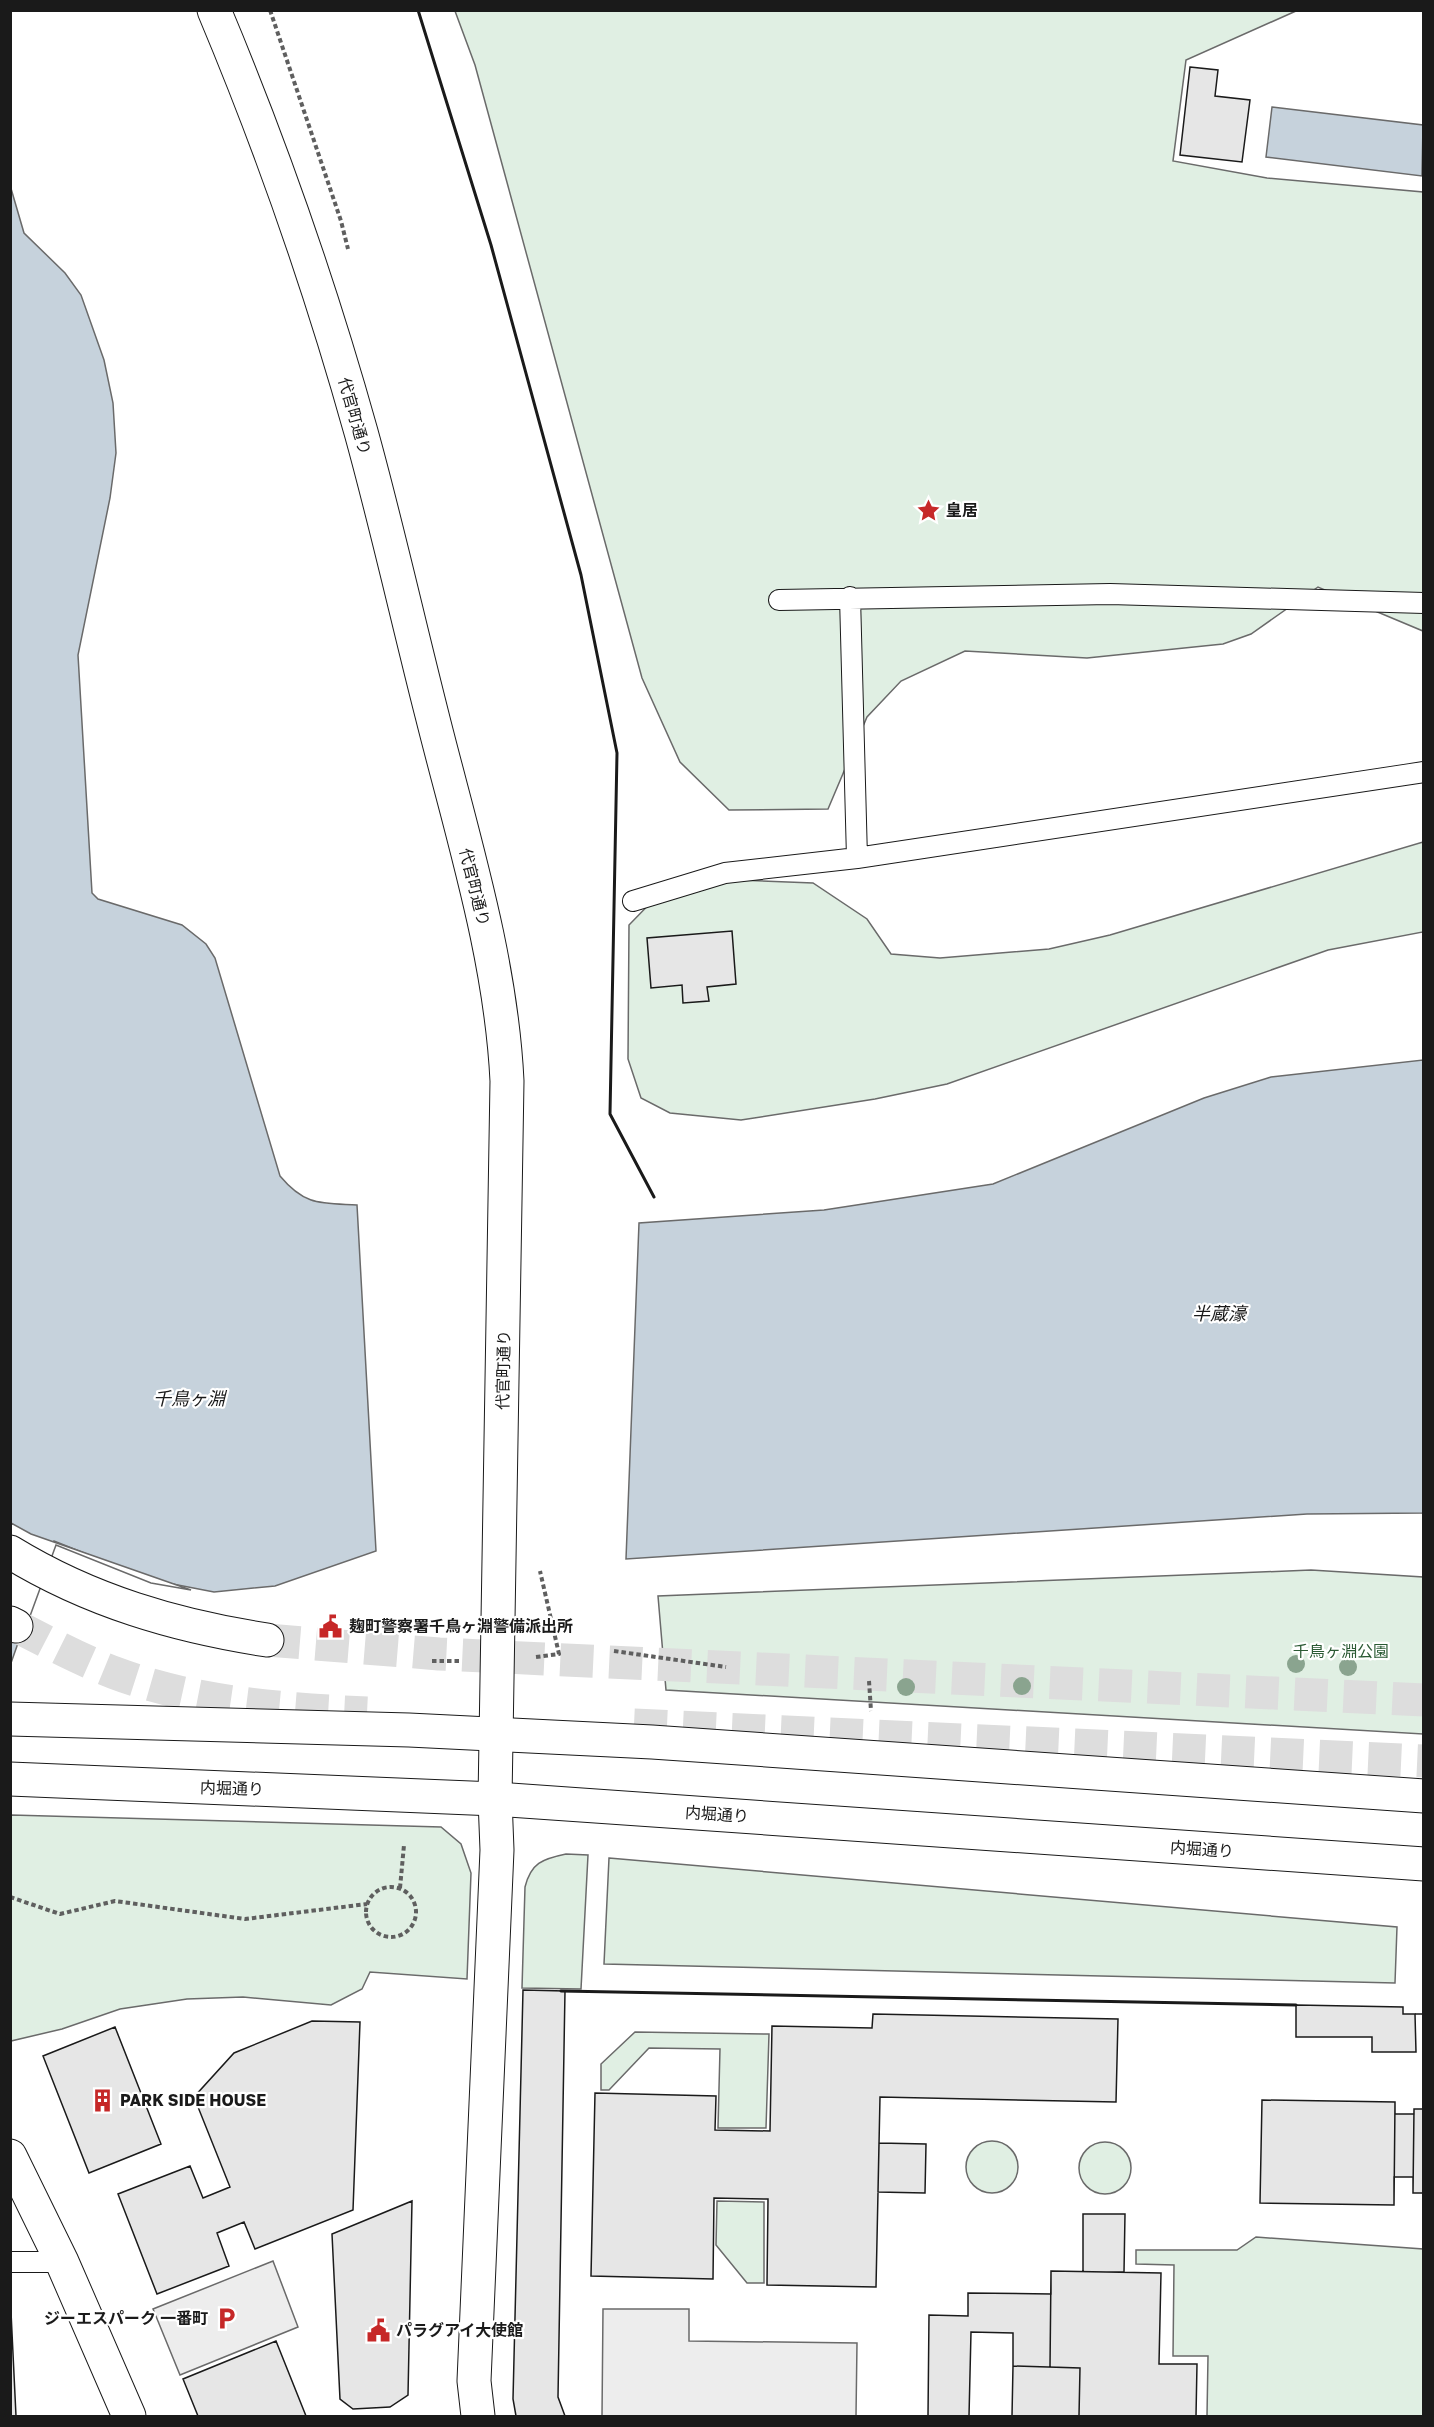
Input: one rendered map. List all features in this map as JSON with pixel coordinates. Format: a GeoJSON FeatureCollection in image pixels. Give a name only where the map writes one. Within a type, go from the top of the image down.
{"type":"FeatureCollection","features":[{"type":"Feature","properties":{"kind":"main road","name":"代官町通り"},"geometry":{"type":"LineString","coordinates":[[214,10],[245,84],[311,267],[362,433],[489,942],[506,1050],[496,1850],[474,2381],[478,2416]]}},
{"type":"Feature","properties":{"kind":"main road"},"geometry":{"type":"LineString","coordinates":[[10,1552],[72,1586],[122,1606],[206,1630],[267,1640]]}},
{"type":"Feature","properties":{"kind":"main road"},"geometry":{"type":"LineString","coordinates":[[10,1719],[652,1742],[1424,1796]]}},
{"type":"Feature","properties":{"kind":"main road","name":"内堀通り"},"geometry":{"type":"LineString","coordinates":[[10,1779],[495,1799],[1424,1864]]}},
{"type":"Feature","properties":{"kind":"main road"},"geometry":{"type":"LineString","coordinates":[[10,2156],[62,2262],[129,2416]]}},
{"type":"Feature","properties":{"kind":"lane"},"geometry":{"type":"LineString","coordinates":[[779,600],[1110,594],[1424,603]]}},
{"type":"Feature","properties":{"kind":"lane"},"geometry":{"type":"LineString","coordinates":[[850,597],[857,858]]}},
{"type":"Feature","properties":{"kind":"lane"},"geometry":{"type":"LineString","coordinates":[[633,901],[725,873],[857,858],[1424,772]]}},
{"type":"Feature","properties":{"kind":"lane"},"geometry":{"type":"LineString","coordinates":[[10,2262],[62,2262]]}},
{"type":"Feature","properties":{"kind":"path"},"geometry":{"type":"LineString","coordinates":[[614,1652],[726,1666]]}},
{"type":"Feature","properties":{"kind":"path"},"geometry":{"type":"LineString","coordinates":[[869,1681],[870,1711]]}},
{"type":"Feature","properties":{"kind":"path"},"geometry":{"type":"LineString","coordinates":[[400,1888],[404,1845]]}},
{"type":"Feature","properties":{"kind":"path"},"geometry":{"type":"LineString","coordinates":[[392,1886],[400,1888],[407,1892],[416,1907],[413,1923],[401,1934],[385,1936],[371,1927],[367,1920],[367,1904],[376,1891],[392,1886]]}},
{"type":"Feature","properties":{"kind":"path"},"geometry":{"type":"LineString","coordinates":[[10,1897],[60,1914],[115,1901],[245,1919],[367,1904]]}},
{"type":"Feature","properties":{"kind":"green space"},"geometry":{"type":"Polygon","coordinates":[[[455,11],[1296,11],[1186,60],[1173,161],[1267,178],[1423,192],[1423,631],[1318,587],[1251,634],[1223,644],[1087,658],[965,651],[901,681],[867,717],[828,809],[729,810],[680,762],[642,678],[475,65],[455,11]]]}},
{"type":"Feature","properties":{"kind":"green space"},"geometry":{"type":"Polygon","coordinates":[[[1423,842],[1423,932],[1328,950],[947,1084],[875,1099],[741,1120],[670,1113],[641,1098],[628,1059],[629,925],[666,887],[738,880],[813,883],[867,919],[891,954],[940,958],[1049,949],[1110,935],[1423,842]]]}},
{"type":"Feature","properties":{"kind":"green space","name":"千鳥ヶ淵公園"},"geometry":{"type":"Polygon","coordinates":[[[1311,1570],[1423,1577],[1423,1734],[666,1690],[658,1596],[1311,1570]]]}},
{"type":"Feature","properties":{"kind":"green space"},"geometry":{"type":"Polygon","coordinates":[[[11,1815],[441,1827],[461,1844],[471,1873],[467,1979],[370,1972],[362,1989],[331,2005],[243,1997],[187,1999],[120,2009],[62,2029],[11,2041],[11,1815]]]}},
{"type":"Feature","properties":{"kind":"green space"},"geometry":{"type":"Polygon","coordinates":[[[566,1854],[588,1855],[581,1989],[522,1988],[525,1887],[534,1867],[544,1860],[566,1854]]]}},
{"type":"Feature","properties":{"kind":"green space"},"geometry":{"type":"Polygon","coordinates":[[[609,1858],[1397,1927],[1395,1983],[604,1964],[609,1858]]]}},
{"type":"Feature","properties":{"kind":"green space"},"geometry":{"type":"Polygon","coordinates":[[[635,2032],[769,2034],[766,2128],[718,2128],[720,2049],[649,2048],[609,2090],[601,2090],[601,2064],[635,2032]]]}},
{"type":"Feature","properties":{"kind":"green space"},"geometry":{"type":"Polygon","coordinates":[[[992,2141],[1002,2143],[1010,2149],[1016,2157],[1018,2167],[1016,2177],[1010,2185],[1002,2191],[992,2193],[982,2191],[974,2185],[968,2177],[966,2167],[968,2157],[974,2149],[982,2143],[992,2141]]]}},
{"type":"Feature","properties":{"kind":"green space"},"geometry":{"type":"Polygon","coordinates":[[[1105,2142],[1115,2144],[1123,2150],[1129,2158],[1131,2168],[1129,2178],[1123,2186],[1115,2192],[1105,2194],[1095,2192],[1087,2186],[1081,2178],[1079,2168],[1081,2158],[1087,2150],[1095,2144],[1105,2142]]]}},
{"type":"Feature","properties":{"kind":"green space"},"geometry":{"type":"Polygon","coordinates":[[[717,2201],[764,2202],[764,2283],[747,2283],[716,2245],[717,2201]]]}},
{"type":"Feature","properties":{"kind":"green space"},"geometry":{"type":"Polygon","coordinates":[[[1256,2237],[1423,2249],[1423,2416],[1207,2416],[1208,2356],[1173,2356],[1174,2265],[1136,2264],[1136,2250],[1237,2250],[1256,2237]]]}},
{"type":"Feature","properties":{"kind":"shaded area","name":"ジーエスパーク 一番町"},"geometry":{"type":"Polygon","coordinates":[[[273,2261],[298,2327],[180,2375],[153,2309],[273,2261]]]}},
{"type":"Feature","properties":{"kind":"shaded area"},"geometry":{"type":"Polygon","coordinates":[[[603,2309],[689,2309],[689,2341],[857,2343],[856,2416],[602,2416],[603,2309]]]}},
{"type":"Feature","properties":{"kind":"water"},"geometry":{"type":"Polygon","coordinates":[[[1272,107],[1423,125],[1422,176],[1266,157],[1272,107]]]}},
{"type":"Feature","properties":{"kind":"water","name":"千鳥ヶ淵"},"geometry":{"type":"Polygon","coordinates":[[[10,185],[24,233],[65,273],[81,295],[104,360],[113,403],[116,453],[110,498],[78,655],[92,893],[98,899],[182,925],[206,944],[215,958],[280,1176],[289,1186],[306,1198],[323,1203],[357,1205],[376,1551],[275,1586],[214,1592],[152,1580],[54,1541],[11,1663],[10,185]]]}},
{"type":"Feature","properties":{"kind":"water","name":"半蔵濠"},"geometry":{"type":"Polygon","coordinates":[[[1423,1060],[1423,1513],[1307,1514],[626,1559],[639,1223],[824,1210],[993,1184],[1204,1098],[1271,1077],[1423,1060]]]}},
{"type":"Feature","properties":{"kind":"pier"},"geometry":{"type":"Polygon","coordinates":[[[11,1523],[31,1534],[191,1590],[151,1583],[56,1545],[30,1616],[11,1619],[11,1523]]]}},
{"type":"Feature","properties":{"kind":"building"},"geometry":{"type":"Polygon","coordinates":[[[1190,67],[1218,70],[1215,96],[1250,100],[1242,162],[1180,155],[1190,67]]]}},
{"type":"Feature","properties":{"kind":"building"},"geometry":{"type":"Polygon","coordinates":[[[732,931],[736,984],[707,987],[709,1001],[683,1003],[682,985],[651,988],[647,938],[732,931]]]}},
{"type":"Feature","properties":{"kind":"building"},"geometry":{"type":"Polygon","coordinates":[[[523,1990],[565,1991],[558,2397],[565,2416],[516,2416],[513,2399],[523,1990]]]}},
{"type":"Feature","properties":{"kind":"building"},"geometry":{"type":"Polygon","coordinates":[[[1296,2005],[1403,2007],[1403,2014],[1415,2014],[1416,2052],[1372,2052],[1372,2037],[1296,2037],[1296,2005]]]}},
{"type":"Feature","properties":{"kind":"building"},"geometry":{"type":"Polygon","coordinates":[[[873,2014],[1118,2019],[1116,2102],[880,2097],[876,2287],[767,2285],[768,2199],[714,2198],[713,2279],[591,2276],[595,2093],[716,2096],[715,2130],[770,2131],[772,2026],[872,2028],[873,2014]]]}},
{"type":"Feature","properties":{"kind":"building"},"geometry":{"type":"Polygon","coordinates":[[[312,2021],[360,2022],[353,2210],[255,2249],[244,2222],[217,2233],[229,2266],[157,2294],[118,2194],[190,2166],[203,2198],[230,2187],[194,2097],[234,2053],[312,2021]]]}},
{"type":"Feature","properties":{"kind":"building","name":"PARK SIDE HOUSE"},"geometry":{"type":"Polygon","coordinates":[[[115,2027],[161,2144],[89,2173],[43,2056],[115,2027]]]}},
{"type":"Feature","properties":{"kind":"building"},"geometry":{"type":"Polygon","coordinates":[[[1262,2100],[1395,2102],[1395,2114],[1414,2114],[1414,2109],[1424,2109],[1424,2193],[1413,2193],[1413,2177],[1394,2177],[1394,2205],[1260,2203],[1262,2100]]]}},
{"type":"Feature","properties":{"kind":"building"},"geometry":{"type":"Polygon","coordinates":[[[1262,2100],[1395,2102],[1394,2205],[1260,2203],[1262,2100]]]}},
{"type":"Feature","properties":{"kind":"building"},"geometry":{"type":"Polygon","coordinates":[[[1414,2109],[1424,2109],[1424,2193],[1413,2193],[1414,2109]]]}},
{"type":"Feature","properties":{"kind":"building"},"geometry":{"type":"Polygon","coordinates":[[[879,2143],[926,2144],[925,2193],[878,2192],[879,2143]]]}},
{"type":"Feature","properties":{"kind":"building"},"geometry":{"type":"Polygon","coordinates":[[[412,2201],[408,2395],[390,2407],[353,2409],[340,2399],[332,2234],[412,2201]]]}},
{"type":"Feature","properties":{"kind":"building"},"geometry":{"type":"Polygon","coordinates":[[[1083,2214],[1125,2214],[1124,2272],[1083,2272],[1083,2214]]]}},
{"type":"Feature","properties":{"kind":"building"},"geometry":{"type":"Polygon","coordinates":[[[1051,2271],[1161,2273],[1159,2364],[1197,2364],[1196,2416],[1079,2416],[1080,2368],[1013,2366],[1013,2333],[971,2332],[969,2416],[928,2416],[929,2315],[968,2316],[968,2293],[1051,2294],[1051,2271]]]}},
{"type":"Feature","properties":{"kind":"building"},"geometry":{"type":"Polygon","coordinates":[[[1051,2271],[1161,2273],[1159,2364],[1197,2364],[1196,2416],[1079,2416],[1080,2368],[1050,2367],[1051,2271]]]}},
{"type":"Feature","properties":{"kind":"building"},"geometry":{"type":"Polygon","coordinates":[[[10,2291],[16,2416],[10,2416],[10,2291]]]}},
{"type":"Feature","properties":{"kind":"building"},"geometry":{"type":"Polygon","coordinates":[[[276,2341],[306,2416],[198,2416],[183,2379],[276,2341]]]}},
{"type":"Feature","properties":{"kind":"building"},"geometry":{"type":"Polygon","coordinates":[[[1013,2366],[1080,2368],[1079,2416],[1012,2416],[1013,2366]]]}},
{"type":"Feature","properties":{"kind":"tunnel"},"geometry":{"type":"LineString","coordinates":[[16,1626],[102,1668],[176,1691],[239,1703],[367,1713]]}},
{"type":"Feature","properties":{"kind":"tunnel"},"geometry":{"type":"LineString","coordinates":[[267,1640],[439,1654],[1424,1700]]}},
{"type":"Feature","properties":{"kind":"tunnel"},"geometry":{"type":"LineString","coordinates":[[634,1725],[1424,1761]]}},
{"type":"Feature","properties":{"kind":"fence"},"geometry":{"type":"LineString","coordinates":[[1415,2014],[1424,2014]]}},
{"type":"Feature","properties":{"kind":"wall"},"geometry":{"type":"LineString","coordinates":[[418,10],[491,245],[581,575],[617,753],[610,1114],[654,1197]]}},
{"type":"Feature","properties":{"kind":"wall"},"geometry":{"type":"LineString","coordinates":[[561,1991],[1296,2005]]}},
{"type":"Feature","properties":{"kind":"place","name":"皇居"},"geometry":{"type":"Point","coordinates":[928,510]}},
{"type":"Feature","properties":{"kind":"place","name":"麹町警察署千鳥ヶ淵警備派出所"},"geometry":{"type":"Point","coordinates":[331,1626]}},
{"type":"Feature","properties":{"kind":"place","name":"PARK SIDE HOUSE"},"geometry":{"type":"Point","coordinates":[102,2100]}},
{"type":"Feature","properties":{"kind":"place","name":"ジーエスパーク 一番町"},"geometry":{"type":"Point","coordinates":[226,2318]}},
{"type":"Feature","properties":{"kind":"place","name":"パラグアイ大使館"},"geometry":{"type":"Point","coordinates":[378,2330]}}]}
